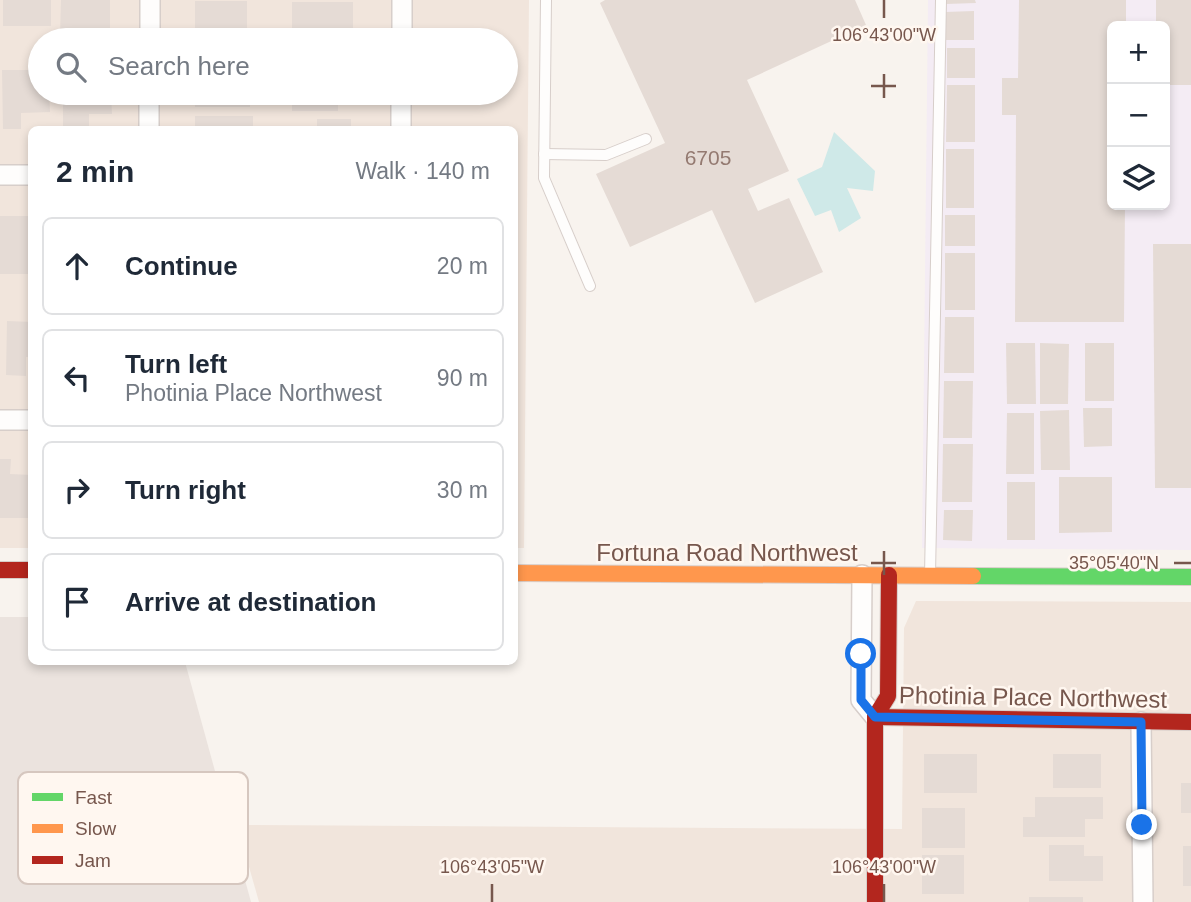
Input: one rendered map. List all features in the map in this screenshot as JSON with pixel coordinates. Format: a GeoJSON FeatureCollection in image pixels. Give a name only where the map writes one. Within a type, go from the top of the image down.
{"type":"FeatureCollection","features":[{"type":"Feature","properties":{"kind":"street"},"geometry":{"type":"LineString","coordinates":[[150,0],[150,28]]}},
{"type":"Feature","properties":{"kind":"street"},"geometry":{"type":"LineString","coordinates":[[402,0],[402,28]]}},
{"type":"Feature","properties":{"kind":"street"},"geometry":{"type":"LineString","coordinates":[[149,105],[149,126]]}},
{"type":"Feature","properties":{"kind":"street"},"geometry":{"type":"LineString","coordinates":[[401,105],[401,126]]}},
{"type":"Feature","properties":{"kind":"street"},"geometry":{"type":"LineString","coordinates":[[0,175],[28,175]]}},
{"type":"Feature","properties":{"kind":"street"},"geometry":{"type":"LineString","coordinates":[[0,420],[28,420]]}},
{"type":"Feature","properties":{"kind":"street"},"geometry":{"type":"LineString","coordinates":[[0,570],[28,570]]}},
{"type":"Feature","properties":{"kind":"street","name":"Fortuna Road Northwest"},"geometry":{"type":"LineString","coordinates":[[518,573],[1191,577]]}},
{"type":"Feature","properties":{"kind":"street"},"geometry":{"type":"LineString","coordinates":[[862,575],[861,700],[875,717]]}},
{"type":"Feature","properties":{"kind":"street"},"geometry":{"type":"LineString","coordinates":[[874,902],[875,717],[888,696],[889,575]]}},
{"type":"Feature","properties":{"kind":"street","name":"Photinia Place Northwest"},"geometry":{"type":"LineString","coordinates":[[875,717],[1191,722]]}},
{"type":"Feature","properties":{"kind":"street"},"geometry":{"type":"LineString","coordinates":[[1141,722],[1143,902]]}},
{"type":"Feature","properties":{"kind":"lane"},"geometry":{"type":"LineString","coordinates":[[546,0],[544,178],[590,286]]}},
{"type":"Feature","properties":{"kind":"lane"},"geometry":{"type":"LineString","coordinates":[[929,575],[941,0]]}},
{"type":"Feature","properties":{"kind":"lane"},"geometry":{"type":"LineString","coordinates":[[544,154],[606,155],[646,139]]}},
{"type":"Feature","properties":{"kind":"shaded area"},"geometry":{"type":"Polygon","coordinates":[[[0,0],[529,0],[524,548],[518,548],[518,126],[28,126],[28,548],[0,548],[0,0]]]}},
{"type":"Feature","properties":{"kind":"shaded area"},"geometry":{"type":"Polygon","coordinates":[[[928,0],[1191,0],[1191,550],[922,548],[928,0]]]}},
{"type":"Feature","properties":{"kind":"shaded area"},"geometry":{"type":"Polygon","coordinates":[[[916,601],[1191,602],[1191,902],[259,902],[248,863],[248,825],[902,829],[904,628],[916,601]]]}},
{"type":"Feature","properties":{"kind":"shaded area"},"geometry":{"type":"Polygon","coordinates":[[[0,617],[28,617],[28,665],[186,665],[215,772],[18,772],[18,884],[246,884],[251,902],[0,902],[0,617]]]}},
{"type":"Feature","properties":{"kind":"water"},"geometry":{"type":"Polygon","coordinates":[[[834,132],[875,171],[873,191],[847,188],[861,218],[839,232],[831,210],[815,216],[797,179],[822,167],[834,132]]]}},
{"type":"Feature","properties":{"kind":"building"},"geometry":{"type":"Polygon","coordinates":[[[3,0],[51,0],[51,26],[3,26],[3,0]]]}},
{"type":"Feature","properties":{"kind":"building"},"geometry":{"type":"Polygon","coordinates":[[[61,0],[110,0],[110,28],[60,28],[61,0]]]}},
{"type":"Feature","properties":{"kind":"building"},"geometry":{"type":"Polygon","coordinates":[[[605,0],[855,0],[866,25],[747,80],[789,171],[748,189],[758,211],[789,198],[823,272],[755,303],[712,210],[630,247],[596,174],[665,143],[600,3],[605,0]]]}},
{"type":"Feature","properties":{"kind":"building"},"geometry":{"type":"Polygon","coordinates":[[[946,0],[975,0],[976,3],[946,4],[946,0]]]}},
{"type":"Feature","properties":{"kind":"building"},"geometry":{"type":"Polygon","coordinates":[[[1019,0],[1126,0],[1126,21],[1107,21],[1107,210],[1125,210],[1124,322],[1015,322],[1016,115],[1002,115],[1002,78],[1018,78],[1019,0]]]}},
{"type":"Feature","properties":{"kind":"building"},"geometry":{"type":"Polygon","coordinates":[[[1156,0],[1191,0],[1191,85],[1170,85],[1170,21],[1156,21],[1156,0]]]}},
{"type":"Feature","properties":{"kind":"building"},"geometry":{"type":"Polygon","coordinates":[[[195,1],[247,1],[247,28],[195,28],[195,1]]]}},
{"type":"Feature","properties":{"kind":"building"},"geometry":{"type":"Polygon","coordinates":[[[292,2],[353,2],[353,28],[292,28],[292,2]]]}},
{"type":"Feature","properties":{"kind":"building"},"geometry":{"type":"Polygon","coordinates":[[[974,11],[974,40],[946,40],[945,12],[974,11]]]}},
{"type":"Feature","properties":{"kind":"building"},"geometry":{"type":"Polygon","coordinates":[[[947,48],[975,48],[975,78],[947,78],[947,48]]]}},
{"type":"Feature","properties":{"kind":"building"},"geometry":{"type":"Polygon","coordinates":[[[2,70],[28,70],[28,105],[50,105],[50,112],[21,113],[21,129],[3,129],[2,70]]]}},
{"type":"Feature","properties":{"kind":"building"},"geometry":{"type":"Polygon","coordinates":[[[947,85],[975,85],[975,142],[946,142],[947,85]]]}},
{"type":"Feature","properties":{"kind":"building"},"geometry":{"type":"Polygon","coordinates":[[[63,105],[112,105],[112,114],[89,114],[89,126],[63,126],[63,105]]]}},
{"type":"Feature","properties":{"kind":"building"},"geometry":{"type":"Polygon","coordinates":[[[195,105],[250,105],[250,107],[195,105]]]}},
{"type":"Feature","properties":{"kind":"building"},"geometry":{"type":"Polygon","coordinates":[[[292,105],[338,105],[338,111],[292,111],[292,105]]]}},
{"type":"Feature","properties":{"kind":"building"},"geometry":{"type":"Polygon","coordinates":[[[195,116],[253,116],[253,126],[195,126],[195,116]]]}},
{"type":"Feature","properties":{"kind":"building"},"geometry":{"type":"Polygon","coordinates":[[[317,119],[351,119],[351,126],[317,126],[317,119]]]}},
{"type":"Feature","properties":{"kind":"building"},"geometry":{"type":"Polygon","coordinates":[[[946,149],[974,149],[974,208],[946,208],[946,149]]]}},
{"type":"Feature","properties":{"kind":"building"},"geometry":{"type":"Polygon","coordinates":[[[945,215],[975,215],[975,246],[945,246],[945,215]]]}},
{"type":"Feature","properties":{"kind":"building"},"geometry":{"type":"Polygon","coordinates":[[[0,216],[28,216],[28,274],[0,274],[0,216]]]}},
{"type":"Feature","properties":{"kind":"building"},"geometry":{"type":"Polygon","coordinates":[[[1153,244],[1191,244],[1191,488],[1155,488],[1153,244]]]}},
{"type":"Feature","properties":{"kind":"building"},"geometry":{"type":"Polygon","coordinates":[[[945,253],[975,253],[975,310],[945,310],[945,253]]]}},
{"type":"Feature","properties":{"kind":"building"},"geometry":{"type":"Polygon","coordinates":[[[945,317],[974,317],[974,373],[944,373],[945,317]]]}},
{"type":"Feature","properties":{"kind":"building"},"geometry":{"type":"Polygon","coordinates":[[[7,321],[28,322],[26,376],[6,375],[7,321]]]}},
{"type":"Feature","properties":{"kind":"building"},"geometry":{"type":"Polygon","coordinates":[[[1006,343],[1035,343],[1036,404],[1007,404],[1006,343]]]}},
{"type":"Feature","properties":{"kind":"building"},"geometry":{"type":"Polygon","coordinates":[[[1040,343],[1069,344],[1068,404],[1040,404],[1040,343]]]}},
{"type":"Feature","properties":{"kind":"building"},"geometry":{"type":"Polygon","coordinates":[[[1085,343],[1114,343],[1114,401],[1085,401],[1085,343]]]}},
{"type":"Feature","properties":{"kind":"building"},"geometry":{"type":"Polygon","coordinates":[[[944,381],[973,381],[972,438],[943,438],[944,381]]]}},
{"type":"Feature","properties":{"kind":"building"},"geometry":{"type":"Polygon","coordinates":[[[1083,408],[1112,408],[1112,446],[1084,447],[1083,408]]]}},
{"type":"Feature","properties":{"kind":"building"},"geometry":{"type":"Polygon","coordinates":[[[1069,410],[1070,470],[1041,470],[1040,411],[1069,410]]]}},
{"type":"Feature","properties":{"kind":"building"},"geometry":{"type":"Polygon","coordinates":[[[1007,413],[1034,413],[1034,474],[1006,474],[1007,413]]]}},
{"type":"Feature","properties":{"kind":"building"},"geometry":{"type":"Polygon","coordinates":[[[943,444],[973,444],[972,502],[942,502],[943,444]]]}},
{"type":"Feature","properties":{"kind":"building"},"geometry":{"type":"Polygon","coordinates":[[[0,459],[11,459],[10,474],[28,475],[28,518],[0,518],[0,459]]]}},
{"type":"Feature","properties":{"kind":"building"},"geometry":{"type":"Polygon","coordinates":[[[1059,477],[1112,477],[1112,532],[1059,533],[1059,477]]]}},
{"type":"Feature","properties":{"kind":"building"},"geometry":{"type":"Polygon","coordinates":[[[1007,482],[1035,482],[1035,540],[1007,540],[1007,482]]]}},
{"type":"Feature","properties":{"kind":"building"},"geometry":{"type":"Polygon","coordinates":[[[944,510],[973,510],[972,541],[943,540],[944,510]]]}},
{"type":"Feature","properties":{"kind":"building"},"geometry":{"type":"Polygon","coordinates":[[[924,754],[977,754],[977,793],[924,793],[924,754]]]}},
{"type":"Feature","properties":{"kind":"building"},"geometry":{"type":"Polygon","coordinates":[[[1053,754],[1101,754],[1101,788],[1053,788],[1053,754]]]}},
{"type":"Feature","properties":{"kind":"building"},"geometry":{"type":"Polygon","coordinates":[[[1181,783],[1191,783],[1191,813],[1181,813],[1181,783]]]}},
{"type":"Feature","properties":{"kind":"building"},"geometry":{"type":"Polygon","coordinates":[[[1035,797],[1103,797],[1103,819],[1085,819],[1085,837],[1023,837],[1023,817],[1035,817],[1035,797]]]}},
{"type":"Feature","properties":{"kind":"building"},"geometry":{"type":"Polygon","coordinates":[[[922,808],[965,808],[965,848],[922,848],[922,808]]]}},
{"type":"Feature","properties":{"kind":"building"},"geometry":{"type":"Polygon","coordinates":[[[1049,845],[1084,845],[1084,856],[1103,856],[1103,881],[1049,881],[1049,845]]]}},
{"type":"Feature","properties":{"kind":"building"},"geometry":{"type":"Polygon","coordinates":[[[1183,846],[1191,846],[1191,886],[1183,886],[1183,846]]]}},
{"type":"Feature","properties":{"kind":"building"},"geometry":{"type":"Polygon","coordinates":[[[922,855],[964,855],[964,894],[922,894],[922,855]]]}},
{"type":"Feature","properties":{"kind":"building"},"geometry":{"type":"Polygon","coordinates":[[[1029,897],[1083,897],[1083,902],[1029,902],[1029,897]]]}},
{"type":"Feature","properties":{"kind":"traffic: fast"},"geometry":{"type":"LineString","coordinates":[[973,576],[1191,577]]}},
{"type":"Feature","properties":{"kind":"traffic: slow"},"geometry":{"type":"LineString","coordinates":[[518,573],[973,576]]}},
{"type":"Feature","properties":{"kind":"traffic: jam"},"geometry":{"type":"LineString","coordinates":[[0,570],[28,570]]}},
{"type":"Feature","properties":{"kind":"traffic: jam"},"geometry":{"type":"LineString","coordinates":[[875,902],[875,717],[888,696],[889,575]]}},
{"type":"Feature","properties":{"kind":"traffic: jam"},"geometry":{"type":"LineString","coordinates":[[875,717],[1191,722]]}},
{"type":"Feature","properties":{"kind":"route"},"geometry":{"type":"LineString","coordinates":[[861,654],[861,700],[875,717],[1141,722],[1142,825]]}}]}
